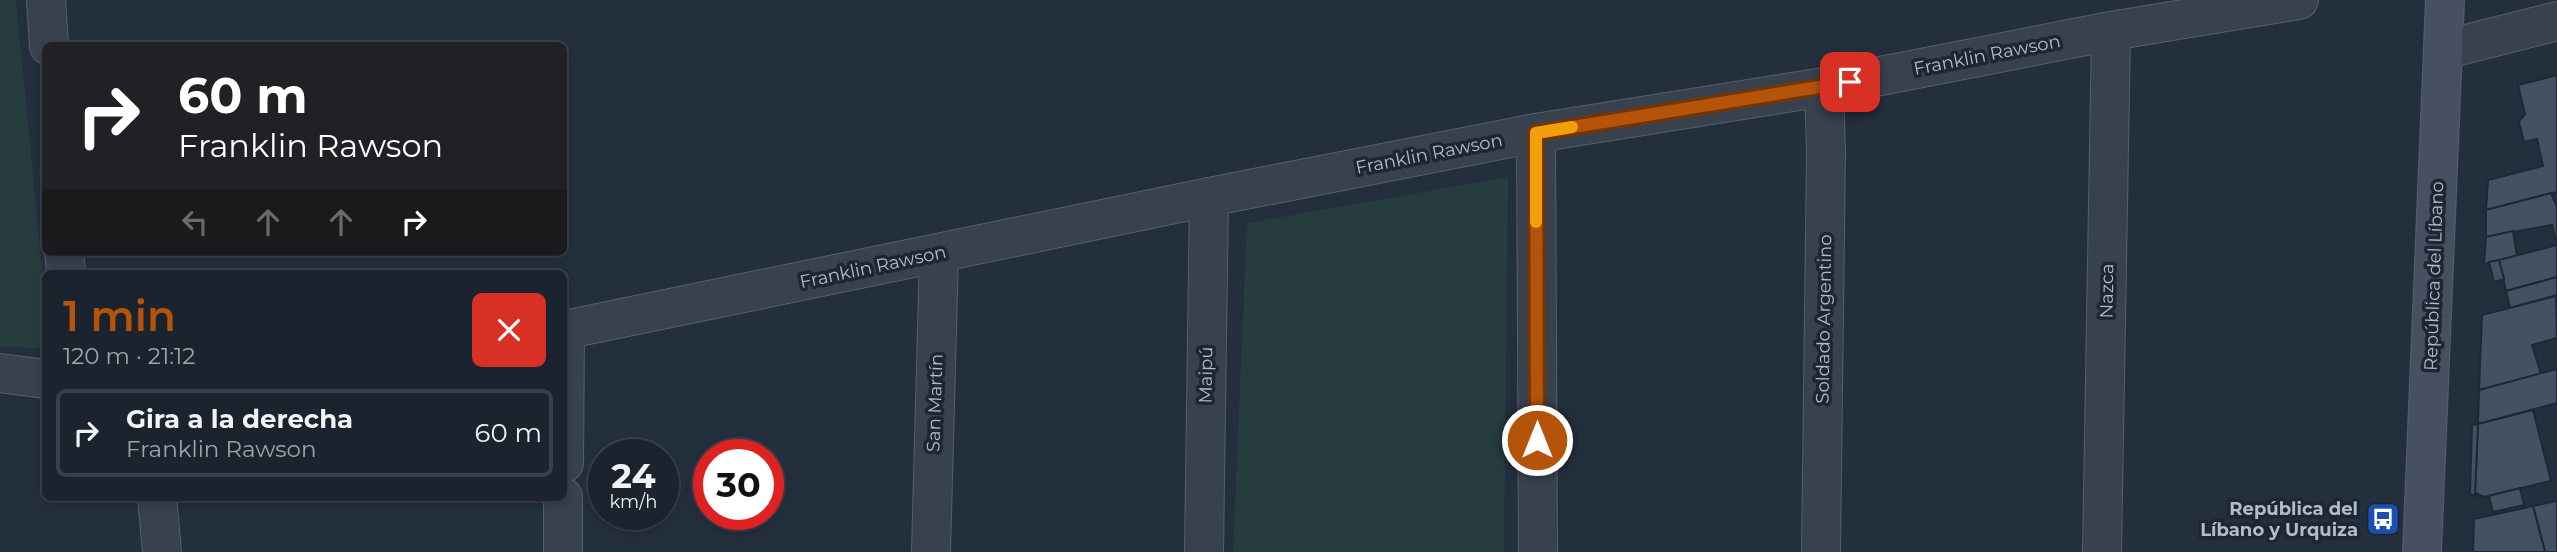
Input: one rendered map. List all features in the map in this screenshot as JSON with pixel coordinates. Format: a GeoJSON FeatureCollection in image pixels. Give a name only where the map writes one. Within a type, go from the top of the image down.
{"type":"FeatureCollection","features":[{"type":"Feature","properties":{"kind":"main road","name":"República del Líbano"},"geometry":{"type":"LineString","coordinates":[[2422,552],[2445,0]]}},
{"type":"Feature","properties":{"kind":"street"},"geometry":{"type":"LineString","coordinates":[[46,0],[49,42]]}},
{"type":"Feature","properties":{"kind":"street","name":"Franklin Rawson"},"geometry":{"type":"LineString","coordinates":[[567,329],[1209,197],[1536,133],[1824,87],[2111,31],[2299,0]]}},
{"type":"Feature","properties":{"kind":"street"},"geometry":{"type":"LineString","coordinates":[[2443,50],[2557,22]]}},
{"type":"Feature","properties":{"kind":"street","name":"Nazca"},"geometry":{"type":"LineString","coordinates":[[2102,552],[2111,31]]}},
{"type":"Feature","properties":{"kind":"street","name":"Soldado Argentino"},"geometry":{"type":"LineString","coordinates":[[1821,552],[1826,152],[1824,87]]}},
{"type":"Feature","properties":{"kind":"street"},"geometry":{"type":"LineString","coordinates":[[1536,133],[1538,552]]}},
{"type":"Feature","properties":{"kind":"street","name":"Maipú"},"geometry":{"type":"LineString","coordinates":[[1204,552],[1209,197]]}},
{"type":"Feature","properties":{"kind":"street","name":"San Martín"},"geometry":{"type":"LineString","coordinates":[[931,552],[939,254]]}},
{"type":"Feature","properties":{"kind":"street"},"geometry":{"type":"LineString","coordinates":[[0,373],[42,378]]}},
{"type":"Feature","properties":{"kind":"street"},"geometry":{"type":"LineString","coordinates":[[157,501],[162,552]]}},
{"type":"Feature","properties":{"kind":"street"},"geometry":{"type":"LineString","coordinates":[[563,501],[563,552]]}},
{"type":"Feature","properties":{"kind":"green space"},"geometry":{"type":"Polygon","coordinates":[[[0,0],[16,0],[42,270],[42,348],[0,347],[0,0]]]}},
{"type":"Feature","properties":{"kind":"green space"},"geometry":{"type":"Polygon","coordinates":[[[1508,177],[1504,552],[1233,552],[1247,223],[1508,177]]]}},
{"type":"Feature","properties":{"kind":"building"},"geometry":{"type":"Polygon","coordinates":[[[2557,75],[2557,192],[2486,210],[2488,180],[2543,166],[2537,139],[2524,142],[2519,122],[2525,114],[2518,85],[2557,75]]]}},
{"type":"Feature","properties":{"kind":"building"},"geometry":{"type":"Polygon","coordinates":[[[2551,193],[2557,207],[2557,245],[2552,225],[2486,237],[2486,210],[2551,193]]]}},
{"type":"Feature","properties":{"kind":"building"},"geometry":{"type":"Polygon","coordinates":[[[2513,231],[2517,256],[2484,264],[2486,237],[2513,231]]]}},
{"type":"Feature","properties":{"kind":"building"},"geometry":{"type":"Polygon","coordinates":[[[2557,245],[2557,277],[2506,291],[2499,260],[2557,245]]]}},
{"type":"Feature","properties":{"kind":"building"},"geometry":{"type":"Polygon","coordinates":[[[2499,260],[2504,279],[2494,282],[2489,262],[2499,260]]]}},
{"type":"Feature","properties":{"kind":"building"},"geometry":{"type":"Polygon","coordinates":[[[2557,277],[2557,295],[2510,308],[2506,291],[2557,277]]]}},
{"type":"Feature","properties":{"kind":"building"},"geometry":{"type":"Polygon","coordinates":[[[2556,296],[2557,338],[2532,345],[2541,374],[2479,390],[2482,315],[2556,296]]]}},
{"type":"Feature","properties":{"kind":"building"},"geometry":{"type":"Polygon","coordinates":[[[2557,369],[2557,403],[2478,424],[2479,390],[2557,369]]]}},
{"type":"Feature","properties":{"kind":"building"},"geometry":{"type":"Polygon","coordinates":[[[2533,410],[2551,481],[2484,497],[2475,493],[2478,424],[2533,410]]]}},
{"type":"Feature","properties":{"kind":"building"},"geometry":{"type":"Polygon","coordinates":[[[2478,424],[2475,493],[2484,497],[2470,494],[2472,425],[2478,424]]]}},
{"type":"Feature","properties":{"kind":"building"},"geometry":{"type":"Polygon","coordinates":[[[2520,488],[2524,505],[2493,512],[2489,496],[2520,488]]]}},
{"type":"Feature","properties":{"kind":"building"},"geometry":{"type":"Polygon","coordinates":[[[2557,501],[2557,552],[2545,552],[2533,506],[2557,501]]]}},
{"type":"Feature","properties":{"kind":"building"},"geometry":{"type":"Polygon","coordinates":[[[2533,506],[2545,552],[2473,552],[2474,519],[2533,506]]]}},
{"type":"Feature","properties":{"kind":"slow traffic"},"geometry":{"type":"LineString","coordinates":[[1536,222],[1536,133],[1572,127]]}},
{"type":"Feature","properties":{"kind":"place","name":"República del Líbano y Urquiza"},"geometry":{"type":"Point","coordinates":[2383,519]}},
{"type":"Feature","properties":{"kind":"route"},"geometry":{"type":"LineString","coordinates":[[1537,440],[1536,133],[1850,82]]}}]}
